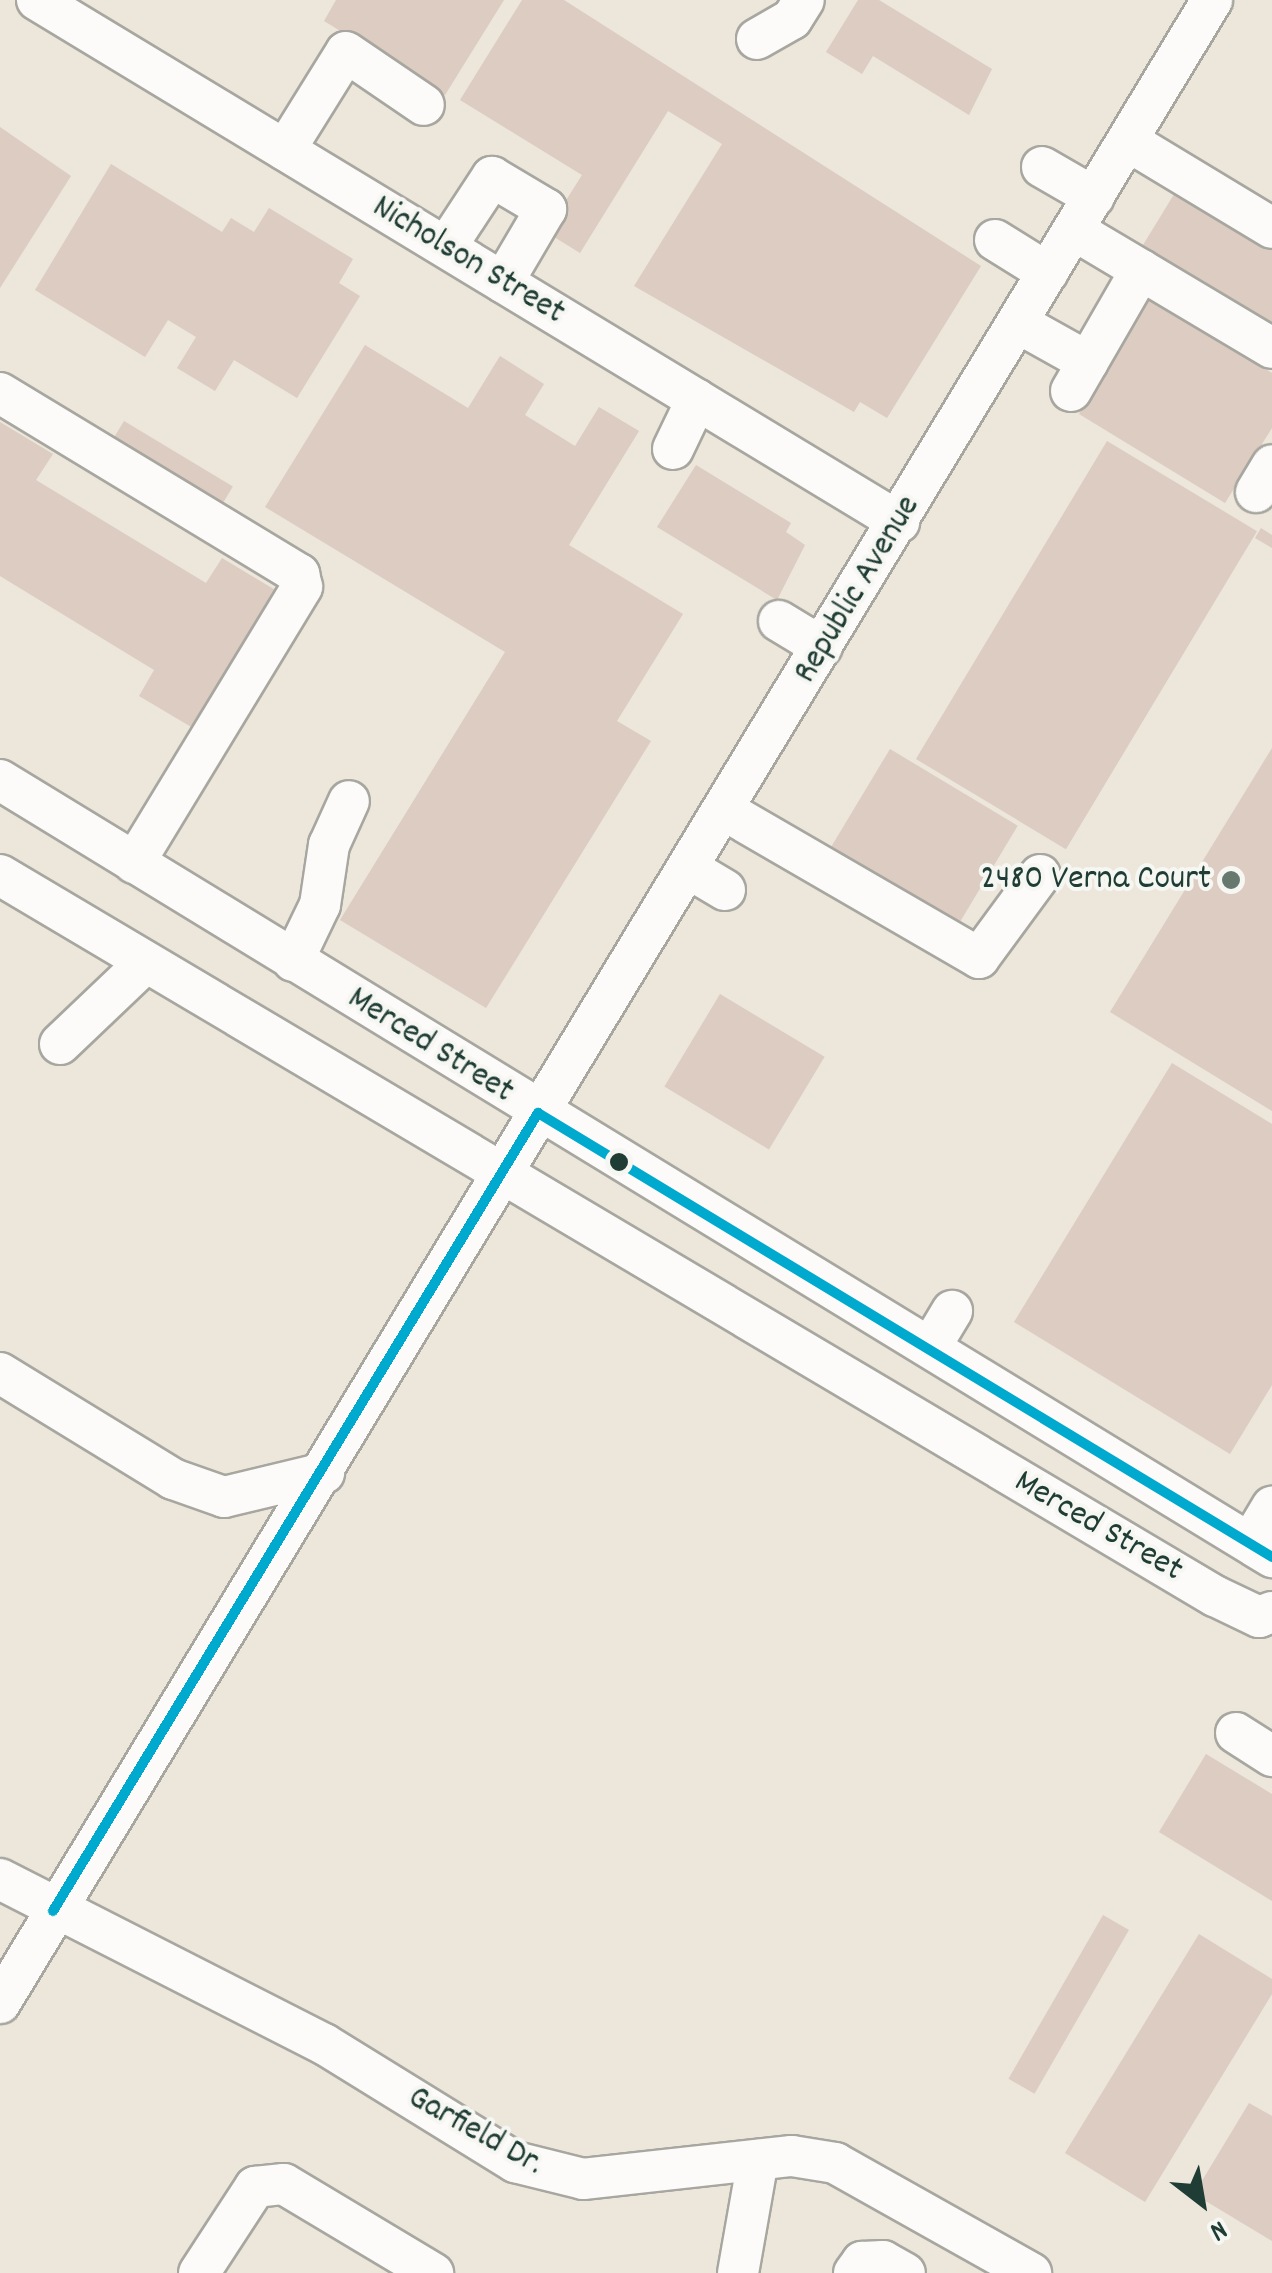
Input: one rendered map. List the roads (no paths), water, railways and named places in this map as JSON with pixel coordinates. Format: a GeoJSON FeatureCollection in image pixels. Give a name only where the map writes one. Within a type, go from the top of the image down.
{"type":"FeatureCollection","features":[{"type":"Feature","properties":{"kind":"street","name":"Nicholson Street"},"geometry":{"type":"LineString","coordinates":[[37,0],[899,522]]}},
{"type":"Feature","properties":{"kind":"street"},"geometry":{"type":"LineString","coordinates":[[757,38],[792,19],[804,0]]}},
{"type":"Feature","properties":{"kind":"street","name":"Republic Avenue"},"geometry":{"type":"LineString","coordinates":[[0,2003],[1212,0]]}},
{"type":"Feature","properties":{"kind":"street"},"geometry":{"type":"LineString","coordinates":[[285,150],[346,52],[424,105]]}},
{"type":"Feature","properties":{"kind":"street"},"geometry":{"type":"LineString","coordinates":[[1128,141],[1272,228]]}},
{"type":"Feature","properties":{"kind":"street"},"geometry":{"type":"LineString","coordinates":[[1042,167],[1141,270],[1272,348]]}},
{"type":"Feature","properties":{"kind":"street"},"geometry":{"type":"LineString","coordinates":[[446,247],[492,177],[546,209],[503,282]]}},
{"type":"Feature","properties":{"kind":"street"},"geometry":{"type":"LineString","coordinates":[[995,240],[1048,272]]}},
{"type":"Feature","properties":{"kind":"street"},"geometry":{"type":"LineString","coordinates":[[1018,323],[1080,376],[1141,270]]}},
{"type":"Feature","properties":{"kind":"street"},"geometry":{"type":"LineString","coordinates":[[0,394],[299,574],[302,587],[134,863]]}},
{"type":"Feature","properties":{"kind":"street"},"geometry":{"type":"LineString","coordinates":[[673,449],[697,399]]}},
{"type":"Feature","properties":{"kind":"street"},"geometry":{"type":"LineString","coordinates":[[779,622],[822,647]]}},
{"type":"Feature","properties":{"kind":"street","name":"Merced Street"},"geometry":{"type":"LineString","coordinates":[[0,780],[538,1113],[868,1290],[931,1346],[1265,1535]]}},
{"type":"Feature","properties":{"kind":"street"},"geometry":{"type":"LineString","coordinates":[[293,961],[320,906],[329,845],[348,801]]}},
{"type":"Feature","properties":{"kind":"street"},"geometry":{"type":"LineString","coordinates":[[724,810],[979,958],[1040,875]]}},
{"type":"Feature","properties":{"kind":"street"},"geometry":{"type":"LineString","coordinates":[[688,868],[725,890]]}},
{"type":"Feature","properties":{"kind":"street","name":"Merced Street"},"geometry":{"type":"LineString","coordinates":[[0,874],[144,964],[235,1010],[498,1176],[1215,1596],[1260,1617],[1272,1612]]}},
{"type":"Feature","properties":{"kind":"street"},"geometry":{"type":"LineString","coordinates":[[60,1044],[144,964]]}},
{"type":"Feature","properties":{"kind":"street"},"geometry":{"type":"LineString","coordinates":[[931,1346],[952,1311]]}},
{"type":"Feature","properties":{"kind":"street"},"geometry":{"type":"LineString","coordinates":[[0,1372],[156,1468],[224,1497],[324,1473]]}},
{"type":"Feature","properties":{"kind":"street"},"geometry":{"type":"LineString","coordinates":[[1236,1734],[1272,1756]]}},
{"type":"Feature","properties":{"kind":"street","name":"Garfield Dr."},"geometry":{"type":"LineString","coordinates":[[0,1880],[53,1911],[324,2044],[551,2176],[792,2156],[862,2174],[1030,2273]]}},
{"type":"Feature","properties":{"kind":"street"},"geometry":{"type":"LineString","coordinates":[[738,2273],[758,2160]]}},
{"type":"Feature","properties":{"kind":"street"},"geometry":{"type":"LineString","coordinates":[[198,2273],[255,2187],[284,2184],[433,2273]]}},
{"type":"Feature","properties":{"kind":"street"},"geometry":{"type":"LineString","coordinates":[[854,2273],[862,2262],[883,2261],[905,2273]]}},
{"type":"Feature","properties":{"kind":"place","name":"2480 Verna Court"},"geometry":{"type":"Point","coordinates":[1231,880]}}]}
